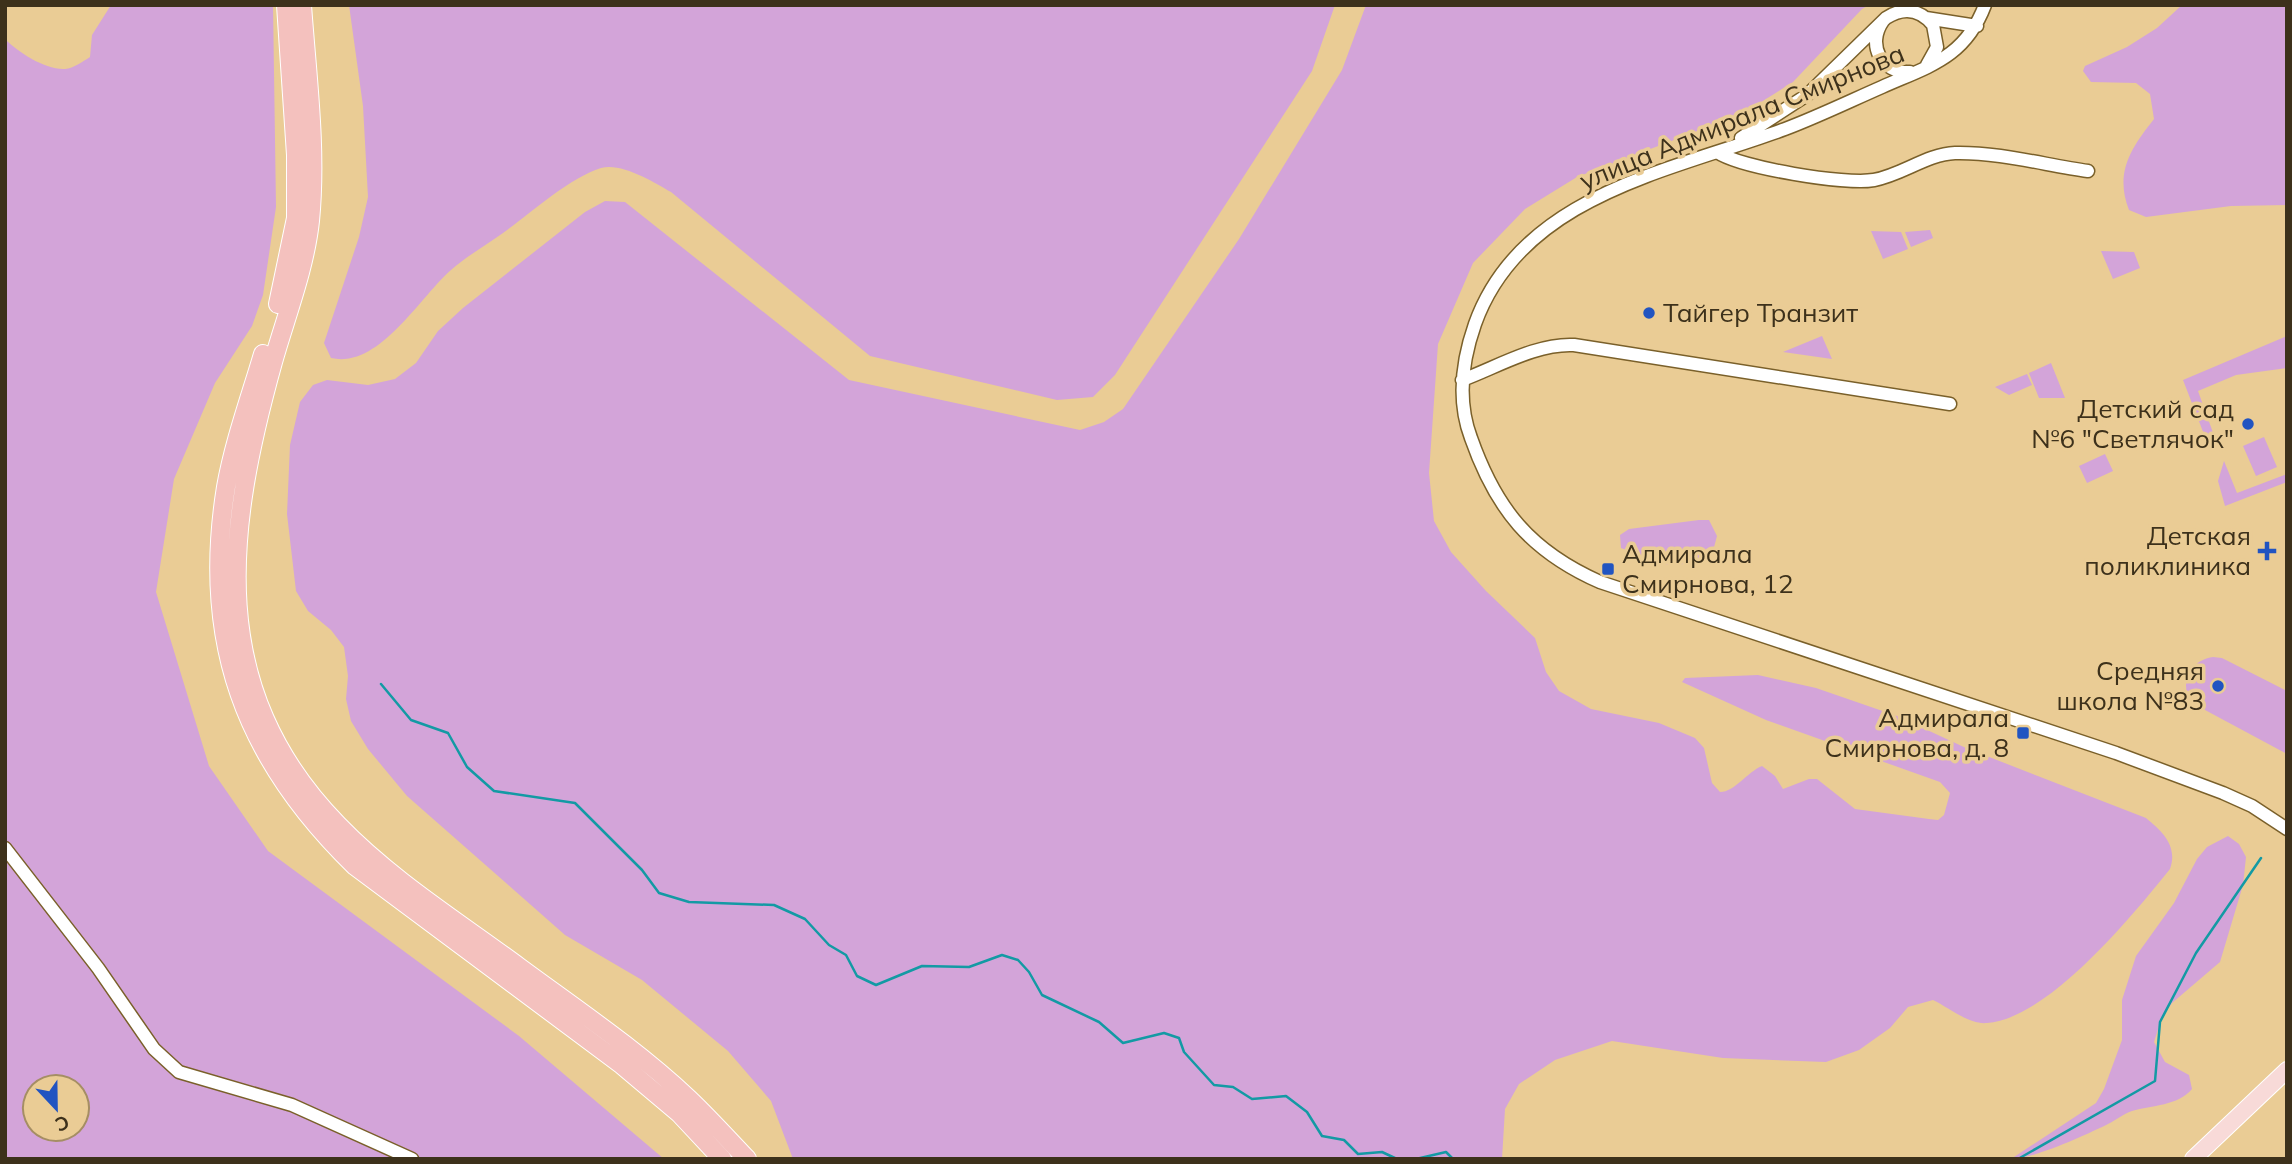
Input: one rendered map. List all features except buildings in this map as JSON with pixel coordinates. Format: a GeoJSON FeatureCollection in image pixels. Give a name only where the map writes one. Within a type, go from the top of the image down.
{"type":"FeatureCollection","features":[{"type":"Feature","properties":{"kind":"highway"},"geometry":{"type":"LineString","coordinates":[[286,5],[296,155],[295,227],[277,308],[233,453],[221,535],[222,611],[243,708],[258,743],[288,791],[321,833],[355,866],[622,1065],[679,1113],[722,1159]]}},
{"type":"Feature","properties":{"kind":"highway"},"geometry":{"type":"LineString","coordinates":[[302,5],[312,156],[310,220],[248,457],[238,536],[237,611],[250,679],[259,703],[273,735],[302,784],[368,855],[632,1052],[689,1098],[747,1159]]}},
{"type":"Feature","properties":{"kind":"main road"},"geometry":{"type":"LineString","coordinates":[[2193,1159],[2287,1070]]}},
{"type":"Feature","properties":{"kind":"street","name":"улица Адмирала Смирнова"},"geometry":{"type":"LineString","coordinates":[[1985,5],[1977,26],[1968,39],[1950,55],[1786,128],[1604,194],[1567,213],[1532,239],[1495,279],[1468,344],[1462,380],[1466,427],[1493,492],[1512,519],[1545,553],[1580,573],[1621,592],[2116,753],[2223,793],[2252,806],[2287,829]]}},
{"type":"Feature","properties":{"kind":"street"},"geometry":{"type":"LineString","coordinates":[[1717,152],[1807,95],[1883,22],[1904,10],[1926,18],[1977,26]]}},
{"type":"Feature","properties":{"kind":"street"},"geometry":{"type":"LineString","coordinates":[[1883,22],[1875,41],[1881,60],[1899,72],[1920,70],[1932,58],[1937,43],[1935,29],[1926,18]]}},
{"type":"Feature","properties":{"kind":"street"},"geometry":{"type":"LineString","coordinates":[[1717,152],[1733,160],[1798,174],[1873,180],[1952,153],[1973,153],[2088,171]]}},
{"type":"Feature","properties":{"kind":"street"},"geometry":{"type":"LineString","coordinates":[[1462,380],[1550,346],[1574,345],[1950,404]]}},
{"type":"Feature","properties":{"kind":"street"},"geometry":{"type":"LineString","coordinates":[[5,848],[98,968],[153,1049],[179,1072],[292,1105],[412,1159]]}},
{"type":"Feature","properties":{"kind":"shaded area"},"geometry":{"type":"Polygon","coordinates":[[[111,5],[273,5],[276,207],[263,295],[252,326],[215,383],[174,479],[156,592],[209,766],[268,851],[519,1036],[664,1159],[5,1159],[5,39],[32,59],[57,69],[75,66],[90,57],[92,35],[111,5]]]}},
{"type":"Feature","properties":{"kind":"shaded area"},"geometry":{"type":"Polygon","coordinates":[[[349,5],[1335,5],[1312,71],[1115,375],[1093,397],[1057,400],[870,356],[671,192],[637,174],[609,167],[589,173],[563,188],[457,265],[397,329],[366,353],[349,359],[331,358],[324,343],[359,237],[368,197],[363,106],[349,5]]]}},
{"type":"Feature","properties":{"kind":"shaded area"},"geometry":{"type":"Polygon","coordinates":[[[1366,5],[1869,5],[1862,9],[1793,82],[1742,114],[1577,177],[1525,209],[1473,263],[1438,344],[1429,473],[1434,521],[1451,552],[1486,591],[1535,638],[1546,672],[1559,691],[1591,709],[1659,723],[1695,738],[1704,748],[1712,783],[1720,792],[1731,789],[1762,766],[1775,776],[1783,789],[1809,779],[1817,779],[1855,809],[1938,820],[1944,815],[1950,793],[1940,782],[1766,720],[1682,682],[1685,678],[1758,675],[1816,688],[1897,716],[1966,748],[2146,818],[2163,834],[2170,846],[2170,869],[2087,962],[2036,1004],[2011,1017],[1980,1023],[1933,1000],[1908,1007],[1890,1028],[1859,1050],[1826,1062],[1723,1058],[1612,1041],[1555,1060],[1519,1084],[1505,1109],[1502,1159],[793,1159],[771,1101],[728,1051],[642,980],[565,935],[407,796],[368,749],[351,721],[346,699],[348,676],[344,647],[331,630],[308,611],[296,591],[287,514],[290,445],[300,402],[313,385],[327,380],[368,385],[395,379],[416,363],[438,331],[463,308],[585,212],[605,201],[625,202],[849,380],[1080,430],[1104,422],[1123,409],[1239,239],[1342,70],[1366,5]]]}},
{"type":"Feature","properties":{"kind":"shaded area"},"geometry":{"type":"Polygon","coordinates":[[[2182,5],[2287,5],[2287,205],[2231,206],[2146,217],[2129,210],[2123,184],[2125,172],[2132,150],[2154,119],[2150,94],[2136,83],[2091,82],[2083,71],[2085,66],[2127,47],[2157,28],[2182,5]]]}},
{"type":"Feature","properties":{"kind":"shaded area"},"geometry":{"type":"Polygon","coordinates":[[[1930,230],[1933,238],[1911,247],[1905,232],[1930,230]]]}},
{"type":"Feature","properties":{"kind":"shaded area"},"geometry":{"type":"Polygon","coordinates":[[[1871,231],[1901,232],[1908,249],[1883,259],[1871,231]]]}},
{"type":"Feature","properties":{"kind":"shaded area"},"geometry":{"type":"Polygon","coordinates":[[[2101,251],[2134,252],[2140,268],[2113,279],[2101,251]]]}},
{"type":"Feature","properties":{"kind":"shaded area"},"geometry":{"type":"Polygon","coordinates":[[[1822,336],[1832,359],[1783,352],[1822,336]]]}},
{"type":"Feature","properties":{"kind":"shaded area"},"geometry":{"type":"Polygon","coordinates":[[[2287,336],[2287,368],[2236,375],[2198,391],[2216,441],[2207,442],[2183,380],[2287,336]]]}},
{"type":"Feature","properties":{"kind":"shaded area"},"geometry":{"type":"Polygon","coordinates":[[[2051,363],[2065,398],[2039,398],[2029,373],[2051,363]]]}},
{"type":"Feature","properties":{"kind":"shaded area"},"geometry":{"type":"Polygon","coordinates":[[[2027,374],[2032,385],[2009,395],[1995,387],[2027,374]]]}},
{"type":"Feature","properties":{"kind":"shaded area"},"geometry":{"type":"Polygon","coordinates":[[[2264,437],[2277,467],[2256,476],[2243,446],[2264,437]]]}},
{"type":"Feature","properties":{"kind":"shaded area"},"geometry":{"type":"Polygon","coordinates":[[[2105,454],[2113,471],[2087,483],[2079,466],[2105,454]]]}},
{"type":"Feature","properties":{"kind":"shaded area"},"geometry":{"type":"Polygon","coordinates":[[[2224,461],[2237,493],[2287,474],[2287,482],[2225,506],[2218,481],[2224,461]]]}},
{"type":"Feature","properties":{"kind":"shaded area"},"geometry":{"type":"Polygon","coordinates":[[[1709,520],[1717,536],[1713,551],[1701,563],[1668,565],[1621,548],[1620,535],[1629,529],[1709,520]]]}},
{"type":"Feature","properties":{"kind":"shaded area"},"geometry":{"type":"Polygon","coordinates":[[[2213,657],[2222,658],[2287,691],[2287,754],[2192,703],[2186,688],[2189,674],[2198,663],[2213,657]]]}},
{"type":"Feature","properties":{"kind":"shaded area"},"geometry":{"type":"Polygon","coordinates":[[[2228,836],[2239,844],[2246,857],[2243,885],[2220,962],[2172,1003],[2162,1017],[2154,1042],[2165,1062],[2189,1075],[2192,1089],[2180,1099],[2129,1112],[2060,1146],[2011,1159],[2096,1103],[2122,1040],[2122,1000],[2136,956],[2174,903],[2197,859],[2207,847],[2228,836]]]}},
{"type":"Feature","properties":{"kind":"waterway"},"geometry":{"type":"LineString","coordinates":[[381,684],[411,720],[448,733],[467,767],[494,791],[575,803],[642,870],[659,893],[689,902],[774,905],[805,919],[829,945],[846,955],[857,976],[876,985],[922,966],[969,967],[1002,955],[1018,960],[1029,972],[1042,995],[1099,1022],[1123,1043],[1164,1033],[1179,1038],[1184,1052],[1214,1085],[1233,1087],[1252,1099],[1286,1096],[1307,1112],[1322,1136],[1344,1140],[1358,1154],[1382,1152],[1397,1159]]}},
{"type":"Feature","properties":{"kind":"waterway"},"geometry":{"type":"LineString","coordinates":[[2018,1159],[2155,1081],[2160,1022],[2196,953],[2261,858]]}},
{"type":"Feature","properties":{"kind":"waterway"},"geometry":{"type":"LineString","coordinates":[[1416,1159],[1446,1152],[1453,1159]]}},
{"type":"Feature","properties":{"kind":"place","name":"Тайгер Транзит"},"geometry":{"type":"Point","coordinates":[1649,313]}},
{"type":"Feature","properties":{"kind":"place","name":"Детский сад №6 \"Светлячок\""},"geometry":{"type":"Point","coordinates":[2248,424]}},
{"type":"Feature","properties":{"kind":"place","name":"Детская поликлиника"},"geometry":{"type":"Point","coordinates":[2267,551]}},
{"type":"Feature","properties":{"kind":"place","name":"Адмирала Смирнова, 12"},"geometry":{"type":"Point","coordinates":[1608,569]}},
{"type":"Feature","properties":{"kind":"place","name":"Средняя школа №83"},"geometry":{"type":"Point","coordinates":[2218,686]}},
{"type":"Feature","properties":{"kind":"place","name":"Адмирала Смирнова, д. 8"},"geometry":{"type":"Point","coordinates":[2023,733]}}]}
